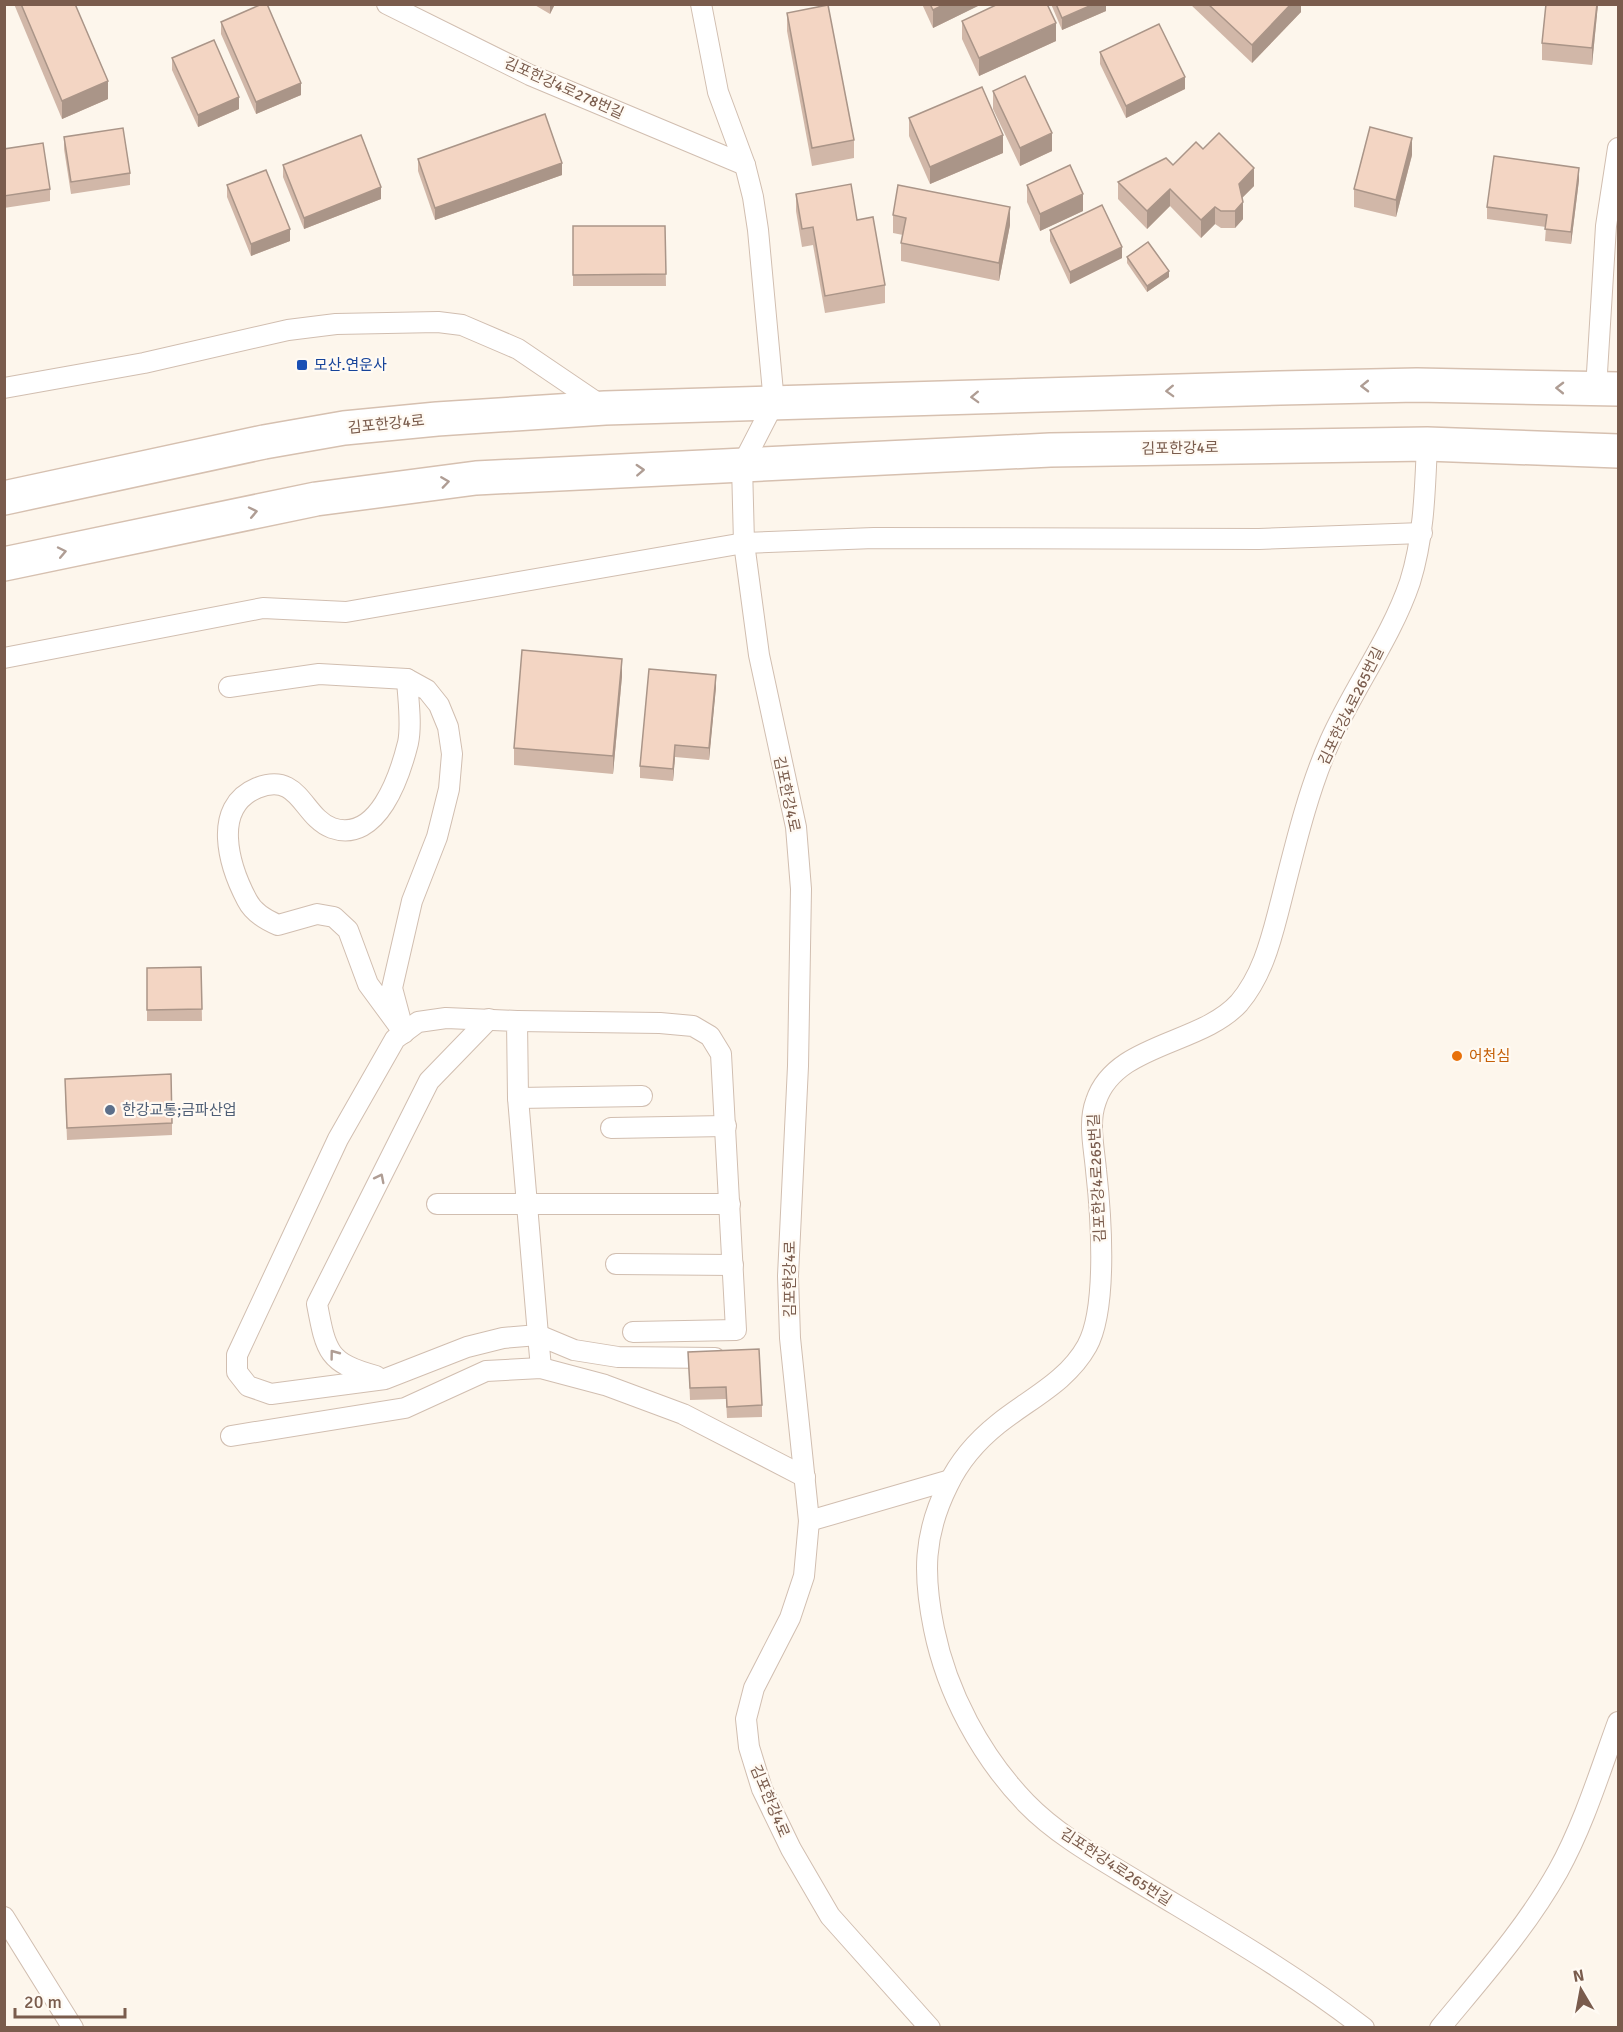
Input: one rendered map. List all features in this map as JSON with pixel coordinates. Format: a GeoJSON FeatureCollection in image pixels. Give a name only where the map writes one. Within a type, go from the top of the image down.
{"type":"FeatureCollection","features":[{"type":"Feature","properties":{"kind":"street","name":"김포한강4로"},"geometry":{"type":"LineString","coordinates":[[4,498],[264,442],[344,428],[436,419],[605,408],[1394,386],[1607,389]]}},
{"type":"Feature","properties":{"kind":"street","name":"김포한강4로"},"geometry":{"type":"LineString","coordinates":[[4,564],[316,499],[476,478],[1050,450],[1428,444],[1618,451]]}},
{"type":"Feature","properties":{"kind":"lane","name":"김포한강4로278번길"},"geometry":{"type":"LineString","coordinates":[[387,4],[530,75],[745,165]]}},
{"type":"Feature","properties":{"kind":"lane"},"geometry":{"type":"LineString","coordinates":[[701,4],[718,92],[745,165],[753,197],[774,403]]}},
{"type":"Feature","properties":{"kind":"lane","name":"김포한강4로"},"geometry":{"type":"LineString","coordinates":[[1607,389],[1606,226],[1618,148]]}},
{"type":"Feature","properties":{"kind":"lane"},"geometry":{"type":"LineString","coordinates":[[4,388],[144,363],[288,330],[336,324],[438,322],[462,325],[518,350],[605,408]]}},
{"type":"Feature","properties":{"kind":"lane","name":"김포한강4로"},"geometry":{"type":"LineString","coordinates":[[774,403],[742,465],[744,543],[759,655],[796,827],[800,861],[801,987],[788,1276],[790,1338],[809,1521],[804,1576],[790,1618],[754,1688],[747,1719],[749,1747],[762,1789],[791,1849],[830,1917],[930,2028]]}},
{"type":"Feature","properties":{"kind":"lane","name":"김포한강4로265번길"},"geometry":{"type":"LineString","coordinates":[[1364,2028],[1317,1990],[1075,1844],[1028,1806],[999,1772],[952,1692],[938,1648],[929,1604],[926,1545],[933,1518],[950,1480],[975,1446],[996,1425],[1057,1382],[1076,1362],[1089,1343],[1096,1320],[1102,1228],[1092,1131],[1094,1104],[1105,1081],[1122,1065],[1222,1019],[1241,1000],[1255,978],[1269,948],[1294,849],[1328,744],[1397,615],[1410,581],[1422,533],[1428,444]]}},
{"type":"Feature","properties":{"kind":"lane"},"geometry":{"type":"LineString","coordinates":[[4,658],[263,608],[346,612],[744,543],[874,538],[1259,539],[1422,533]]}},
{"type":"Feature","properties":{"kind":"lane"},"geometry":{"type":"LineString","coordinates":[[229,687],[319,674],[407,679],[427,690],[439,705],[448,727],[452,754],[449,789],[436,837],[412,900],[392,988],[404,1033]]}},
{"type":"Feature","properties":{"kind":"lane"},"geometry":{"type":"LineString","coordinates":[[404,1033],[368,984],[348,930],[334,917],[317,914],[278,925],[264,919],[247,901],[226,844],[228,822],[239,800],[258,788],[279,784],[295,791],[320,820],[333,828],[351,829],[369,822],[383,809],[408,741],[407,679]]}},
{"type":"Feature","properties":{"kind":"lane"},"geometry":{"type":"LineString","coordinates":[[633,1332],[736,1330],[721,1054],[710,1036],[693,1026],[660,1023],[446,1018],[418,1022],[395,1039],[338,1139],[237,1355],[237,1372],[248,1386],[271,1394],[384,1378],[467,1347],[503,1338],[538,1335],[574,1350],[618,1357],[731,1358]]}},
{"type":"Feature","properties":{"kind":"lane"},"geometry":{"type":"LineString","coordinates":[[384,1378],[348,1368],[332,1355],[323,1334],[317,1305],[429,1081],[489,1019]]}},
{"type":"Feature","properties":{"kind":"lane"},"geometry":{"type":"LineString","coordinates":[[517,1021],[518,1098],[541,1368]]}},
{"type":"Feature","properties":{"kind":"lane"},"geometry":{"type":"LineString","coordinates":[[518,1098],[642,1096]]}},
{"type":"Feature","properties":{"kind":"lane"},"geometry":{"type":"LineString","coordinates":[[611,1128],[726,1126]]}},
{"type":"Feature","properties":{"kind":"lane"},"geometry":{"type":"LineString","coordinates":[[437,1204],[528,1206],[730,1204]]}},
{"type":"Feature","properties":{"kind":"lane"},"geometry":{"type":"LineString","coordinates":[[616,1264],[733,1264]]}},
{"type":"Feature","properties":{"kind":"lane"},"geometry":{"type":"LineString","coordinates":[[231,1436],[405,1408],[486,1371],[541,1368],[604,1386],[683,1414],[805,1477]]}},
{"type":"Feature","properties":{"kind":"lane"},"geometry":{"type":"LineString","coordinates":[[809,1521],[950,1480]]}},
{"type":"Feature","properties":{"kind":"lane"},"geometry":{"type":"LineString","coordinates":[[1440,2028],[1510,1944],[1560,1868],[1578,1828],[1618,1722]]}},
{"type":"Feature","properties":{"kind":"lane"},"geometry":{"type":"LineString","coordinates":[[4,1917],[73,2028]]}},
{"type":"Feature","properties":{"kind":"building"},"geometry":{"type":"Polygon","coordinates":[[[21,4],[75,4],[108,81],[62,101],[21,4]]]}},
{"type":"Feature","properties":{"kind":"building"},"geometry":{"type":"Polygon","coordinates":[[[262,4],[267,4],[301,83],[256,102],[221,22],[262,4]]]}},
{"type":"Feature","properties":{"kind":"building"},"geometry":{"type":"Polygon","coordinates":[[[930,4],[945,4],[933,10],[930,4]]]}},
{"type":"Feature","properties":{"kind":"building"},"geometry":{"type":"Polygon","coordinates":[[[998,4],[1047,4],[1056,23],[979,58],[962,21],[998,4]]]}},
{"type":"Feature","properties":{"kind":"building"},"geometry":{"type":"Polygon","coordinates":[[[1056,4],[1094,4],[1062,18],[1056,4]]]}},
{"type":"Feature","properties":{"kind":"building"},"geometry":{"type":"Polygon","coordinates":[[[1208,4],[1291,4],[1252,45],[1208,4]]]}},
{"type":"Feature","properties":{"kind":"building"},"geometry":{"type":"Polygon","coordinates":[[[1546,4],[1597,4],[1592,48],[1542,43],[1546,4]]]}},
{"type":"Feature","properties":{"kind":"building"},"geometry":{"type":"Polygon","coordinates":[[[828,5],[854,140],[812,148],[787,13],[828,5]]]}},
{"type":"Feature","properties":{"kind":"building"},"geometry":{"type":"Polygon","coordinates":[[[1159,24],[1185,77],[1126,106],[1100,52],[1159,24]]]}},
{"type":"Feature","properties":{"kind":"building"},"geometry":{"type":"Polygon","coordinates":[[[214,40],[239,97],[198,115],[172,58],[214,40]]]}},
{"type":"Feature","properties":{"kind":"building"},"geometry":{"type":"Polygon","coordinates":[[[1025,76],[1052,133],[1020,148],[993,91],[1025,76]]]}},
{"type":"Feature","properties":{"kind":"building"},"geometry":{"type":"Polygon","coordinates":[[[982,87],[1003,135],[930,167],[909,118],[982,87]]]}},
{"type":"Feature","properties":{"kind":"building"},"geometry":{"type":"Polygon","coordinates":[[[545,114],[562,163],[435,208],[418,159],[545,114]]]}},
{"type":"Feature","properties":{"kind":"building"},"geometry":{"type":"Polygon","coordinates":[[[1370,127],[1412,138],[1396,200],[1354,189],[1370,127]]]}},
{"type":"Feature","properties":{"kind":"building"},"geometry":{"type":"Polygon","coordinates":[[[123,128],[130,173],[71,182],[64,137],[123,128]]]}},
{"type":"Feature","properties":{"kind":"building"},"geometry":{"type":"Polygon","coordinates":[[[1219,133],[1254,168],[1239,184],[1243,202],[1235,211],[1221,211],[1215,207],[1201,220],[1170,189],[1147,211],[1118,182],[1166,158],[1173,165],[1196,142],[1203,149],[1219,133]]]}},
{"type":"Feature","properties":{"kind":"building"},"geometry":{"type":"Polygon","coordinates":[[[361,135],[381,187],[304,218],[283,165],[361,135]]]}},
{"type":"Feature","properties":{"kind":"building"},"geometry":{"type":"Polygon","coordinates":[[[43,143],[50,189],[4,196],[4,149],[43,143]]]}},
{"type":"Feature","properties":{"kind":"building"},"geometry":{"type":"Polygon","coordinates":[[[1494,156],[1579,168],[1571,232],[1545,229],[1547,215],[1487,207],[1494,156]]]}},
{"type":"Feature","properties":{"kind":"building"},"geometry":{"type":"Polygon","coordinates":[[[1070,165],[1083,194],[1040,214],[1027,185],[1070,165]]]}},
{"type":"Feature","properties":{"kind":"building"},"geometry":{"type":"Polygon","coordinates":[[[266,170],[290,229],[251,244],[227,185],[266,170]]]}},
{"type":"Feature","properties":{"kind":"building"},"geometry":{"type":"Polygon","coordinates":[[[851,184],[857,220],[873,217],[885,285],[825,296],[813,227],[802,229],[796,194],[851,184]]]}},
{"type":"Feature","properties":{"kind":"building"},"geometry":{"type":"Polygon","coordinates":[[[898,185],[1010,207],[999,263],[901,243],[906,218],[893,215],[898,185]]]}},
{"type":"Feature","properties":{"kind":"building"},"geometry":{"type":"Polygon","coordinates":[[[1102,205],[1122,247],[1070,272],[1050,230],[1102,205]]]}},
{"type":"Feature","properties":{"kind":"building"},"geometry":{"type":"Polygon","coordinates":[[[573,226],[665,226],[666,274],[573,275],[573,226]]]}},
{"type":"Feature","properties":{"kind":"building"},"geometry":{"type":"Polygon","coordinates":[[[1148,242],[1169,271],[1147,286],[1127,257],[1148,242]]]}},
{"type":"Feature","properties":{"kind":"building"},"geometry":{"type":"Polygon","coordinates":[[[522,650],[622,659],[613,756],[514,748],[522,650]]]}},
{"type":"Feature","properties":{"kind":"building"},"geometry":{"type":"Polygon","coordinates":[[[649,669],[716,675],[709,748],[675,745],[673,769],[640,766],[649,669]]]}},
{"type":"Feature","properties":{"kind":"building"},"geometry":{"type":"Polygon","coordinates":[[[201,967],[202,1009],[147,1010],[147,968],[201,967]]]}},
{"type":"Feature","properties":{"kind":"building"},"geometry":{"type":"Polygon","coordinates":[[[171,1074],[172,1123],[67,1128],[65,1079],[171,1074]]]}},
{"type":"Feature","properties":{"kind":"building"},"geometry":{"type":"Polygon","coordinates":[[[759,1349],[762,1405],[727,1407],[726,1387],[690,1388],[688,1352],[759,1349]]]}},
{"type":"Feature","properties":{"kind":"place","name":"모산.연운사"},"geometry":{"type":"Point","coordinates":[302,365]}},
{"type":"Feature","properties":{"kind":"place","name":"어천심"},"geometry":{"type":"Point","coordinates":[1457,1056]}},
{"type":"Feature","properties":{"kind":"place","name":"한강교통;금파산업"},"geometry":{"type":"Point","coordinates":[110,1110]}}]}
